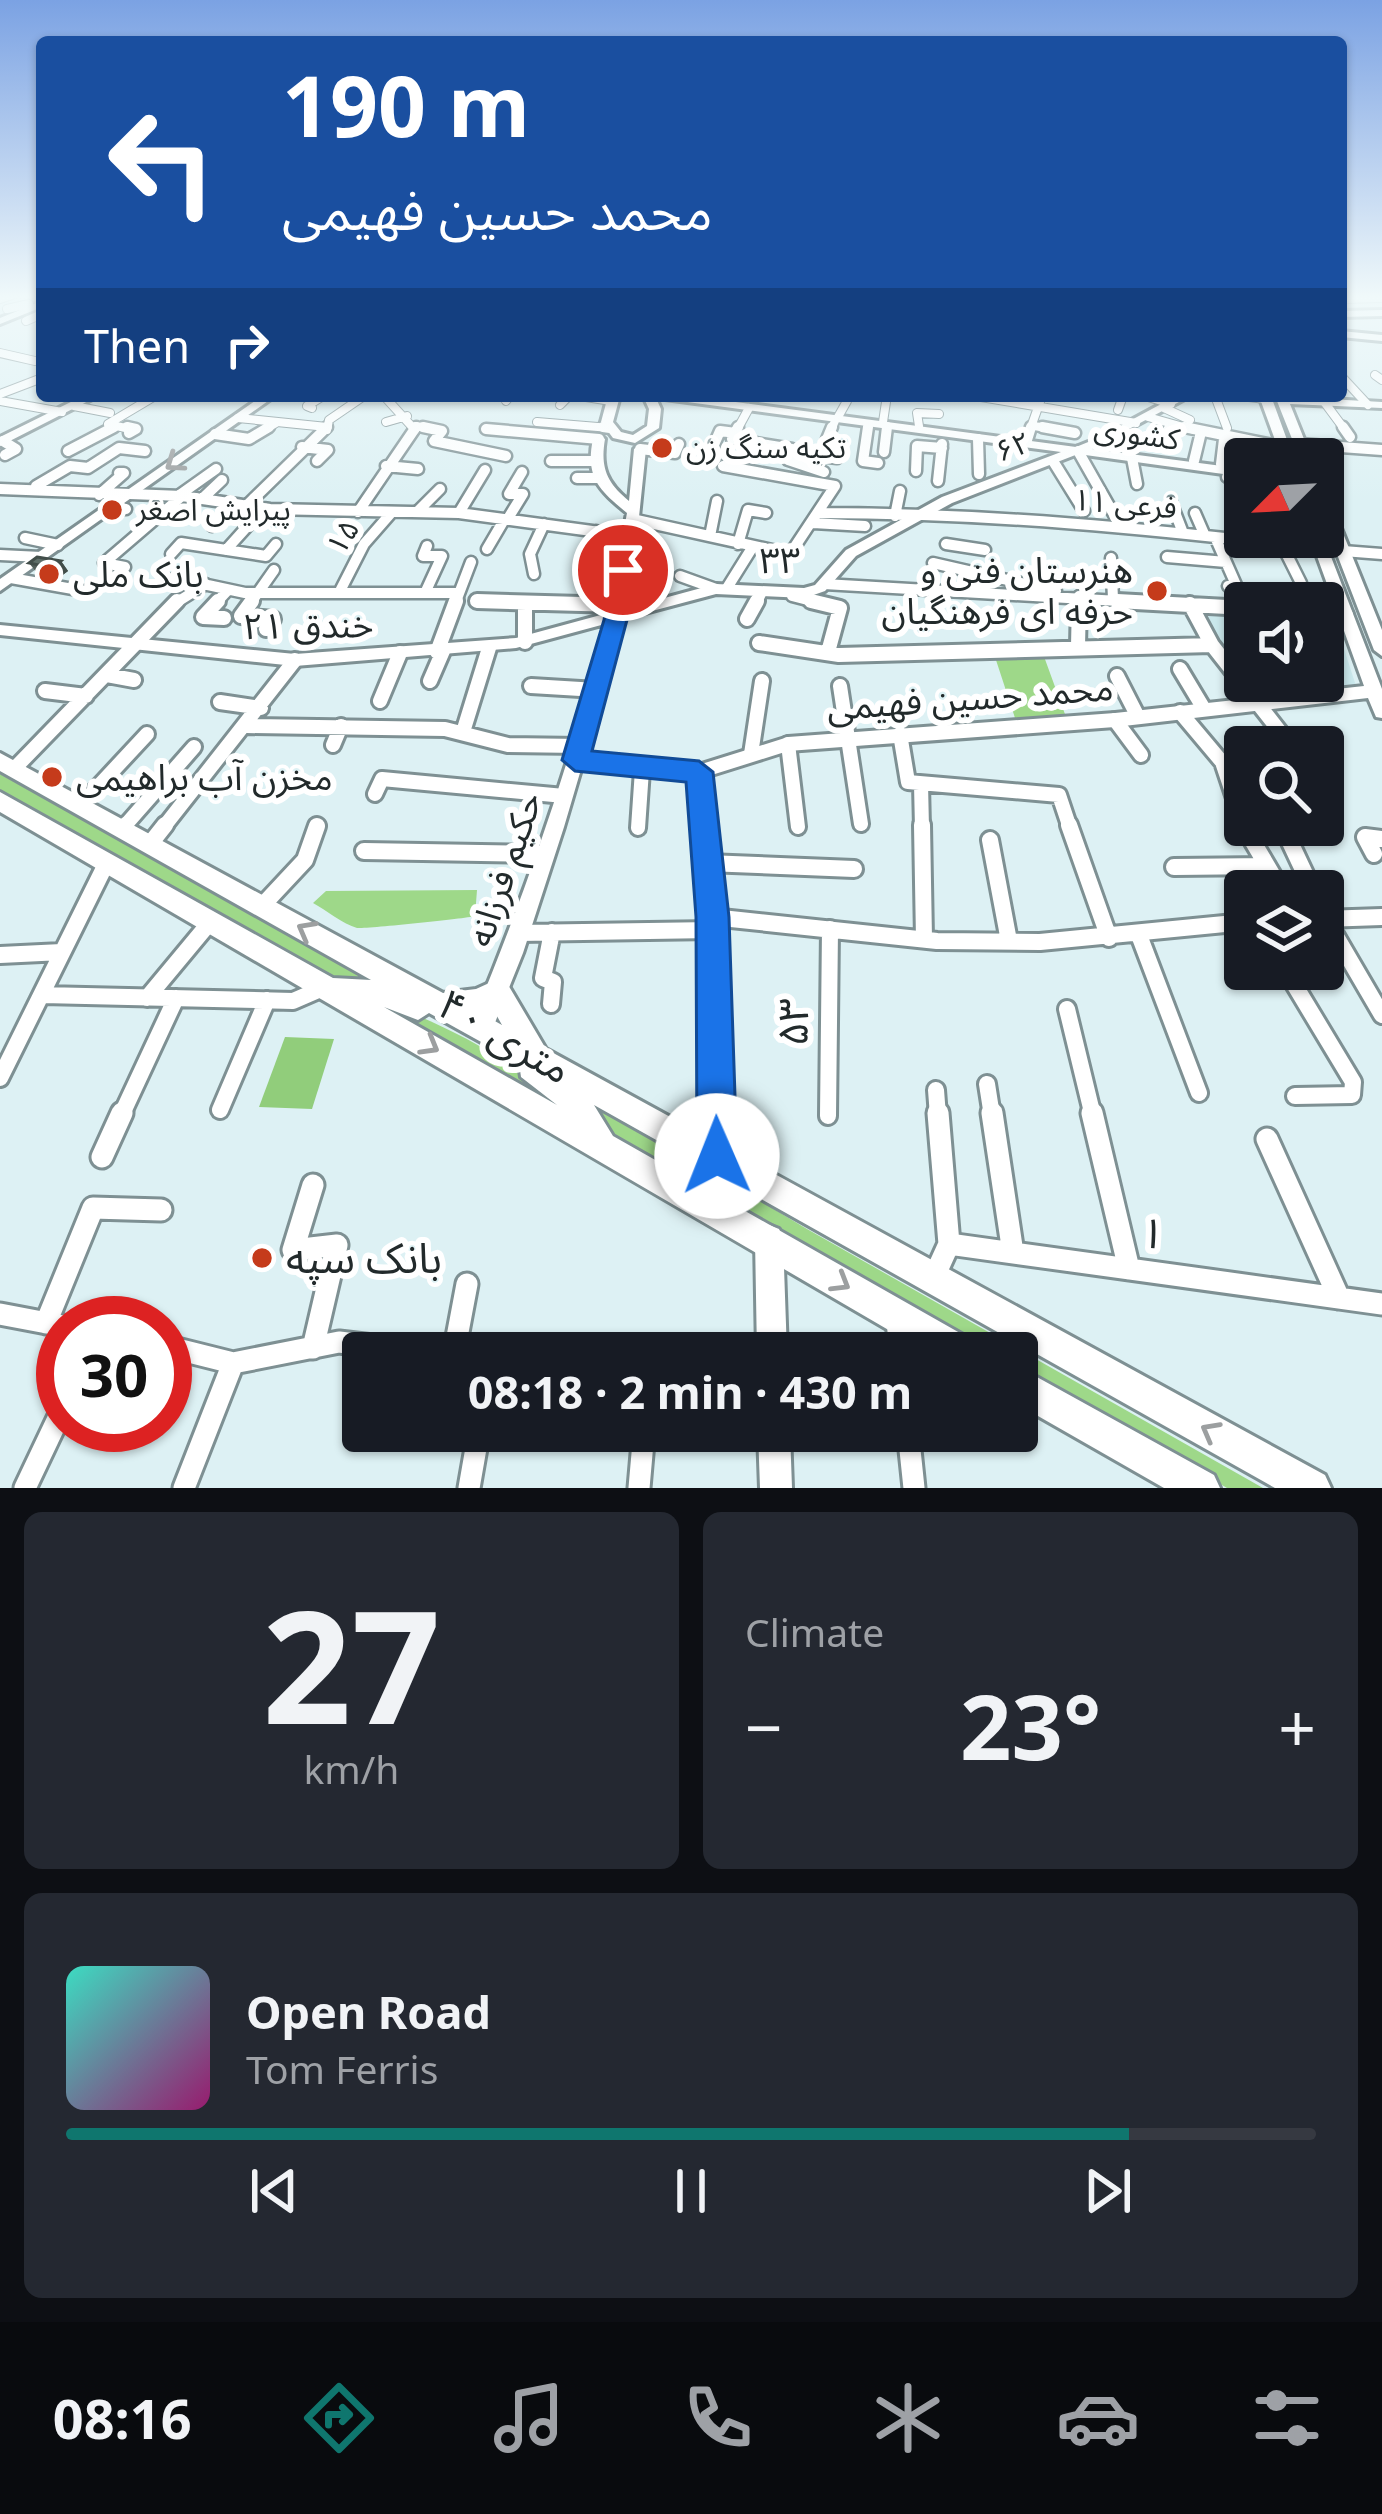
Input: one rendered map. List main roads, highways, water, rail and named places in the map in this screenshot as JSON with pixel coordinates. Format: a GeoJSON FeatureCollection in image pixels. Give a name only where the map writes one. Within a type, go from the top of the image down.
{"type":"FeatureCollection","features":[{"type":"Feature","properties":{"kind":"main road"},"geometry":{"type":"LineString","coordinates":[[3,446],[81,402]]}},
{"type":"Feature","properties":{"kind":"main road"},"geometry":{"type":"LineString","coordinates":[[6,582],[261,402]]}},
{"type":"Feature","properties":{"kind":"main road"},"geometry":{"type":"LineString","coordinates":[[612,402],[593,460],[597,478],[631,522]]}},
{"type":"Feature","properties":{"kind":"main road","name":"حکیم فرزانه"},"geometry":{"type":"LineString","coordinates":[[482,1027],[519,933],[597,690],[617,612],[639,440],[655,418],[651,402]]}},
{"type":"Feature","properties":{"kind":"main road","name":"کشوری"},"geometry":{"type":"LineString","coordinates":[[687,402],[712,409],[881,418],[1224,470]]}},
{"type":"Feature","properties":{"kind":"main road","name":"کشوری"},"geometry":{"type":"LineString","coordinates":[[732,402],[836,419]]}},
{"type":"Feature","properties":{"kind":"main road"},"geometry":{"type":"LineString","coordinates":[[1267,402],[1280,438]]}},
{"type":"Feature","properties":{"kind":"main road"},"geometry":{"type":"LineString","coordinates":[[1284,402],[1298,438]]}},
{"type":"Feature","properties":{"kind":"main road"},"geometry":{"type":"LineString","coordinates":[[1344,402],[1375,405]]}},
{"type":"Feature","properties":{"kind":"main road","name":"۶۲"},"geometry":{"type":"LineString","coordinates":[[925,513],[1082,450],[1173,403]]}},
{"type":"Feature","properties":{"kind":"main road","name":"کشوری"},"geometry":{"type":"LineString","coordinates":[[881,418],[942,441],[978,439],[1194,461],[1224,470]]}},
{"type":"Feature","properties":{"kind":"main road"},"geometry":{"type":"LineString","coordinates":[[602,437],[639,440]]}},
{"type":"Feature","properties":{"kind":"main road","name":"۳۳"},"geometry":{"type":"LineString","coordinates":[[617,612],[722,589],[792,596],[824,584],[851,554],[925,513]]}},
{"type":"Feature","properties":{"kind":"main road"},"geometry":{"type":"LineString","coordinates":[[1344,553],[1375,613],[1382,650]]}},
{"type":"Feature","properties":{"kind":"main road"},"geometry":{"type":"LineString","coordinates":[[1325,558],[1382,712]]}},
{"type":"Feature","properties":{"kind":"main road","name":"۲۱ خندق"},"geometry":{"type":"LineString","coordinates":[[0,631],[295,660],[489,648],[617,612]]}},
{"type":"Feature","properties":{"kind":"main road","name":"محمد حسین فهیمی"},"geometry":{"type":"LineString","coordinates":[[699,772],[788,744],[1115,720],[1374,691]]}},
{"type":"Feature","properties":{"kind":"main road","name":"۴۰ متری"},"geometry":{"type":"LineString","coordinates":[[7,765],[1312,1488]]}},
{"type":"Feature","properties":{"kind":"main road","name":"۴۰ متری"},"geometry":{"type":"LineString","coordinates":[[0,801],[925,1332]]}},
{"type":"Feature","properties":{"kind":"main road"},"geometry":{"type":"LineString","coordinates":[[326,987],[391,995],[460,1029],[482,1027],[486,1042],[572,1099],[603,1144]]}},
{"type":"Feature","properties":{"kind":"main road"},"geometry":{"type":"LineString","coordinates":[[442,1006],[478,1003],[498,992],[508,1018],[537,1058]]}},
{"type":"Feature","properties":{"kind":"main road"},"geometry":{"type":"LineString","coordinates":[[769,1239],[771,1332]]}},
{"type":"Feature","properties":{"kind":"main road"},"geometry":{"type":"LineString","coordinates":[[1038,1396],[1201,1488]]}},
{"type":"Feature","properties":{"kind":"main road"},"geometry":{"type":"LineString","coordinates":[[775,1452],[776,1488]]}},
{"type":"Feature","properties":{"kind":"place","name":"تکیه سنگ زن"},"geometry":{"type":"Point","coordinates":[662,448]}},
{"type":"Feature","properties":{"kind":"place","name":"پیرایش اصغر"},"geometry":{"type":"Point","coordinates":[112,510]}},
{"type":"Feature","properties":{"kind":"place","name":"بانک ملی"},"geometry":{"type":"Point","coordinates":[49,574]}},
{"type":"Feature","properties":{"kind":"place","name":"هنرستان فنی و حرفه ای فرهنگیان"},"geometry":{"type":"Point","coordinates":[1157,591]}},
{"type":"Feature","properties":{"kind":"place","name":"مخزن آب براهیمی"},"geometry":{"type":"Point","coordinates":[52,777]}},
{"type":"Feature","properties":{"kind":"place","name":"بانک سپه"},"geometry":{"type":"Point","coordinates":[262,1258]}}]}
